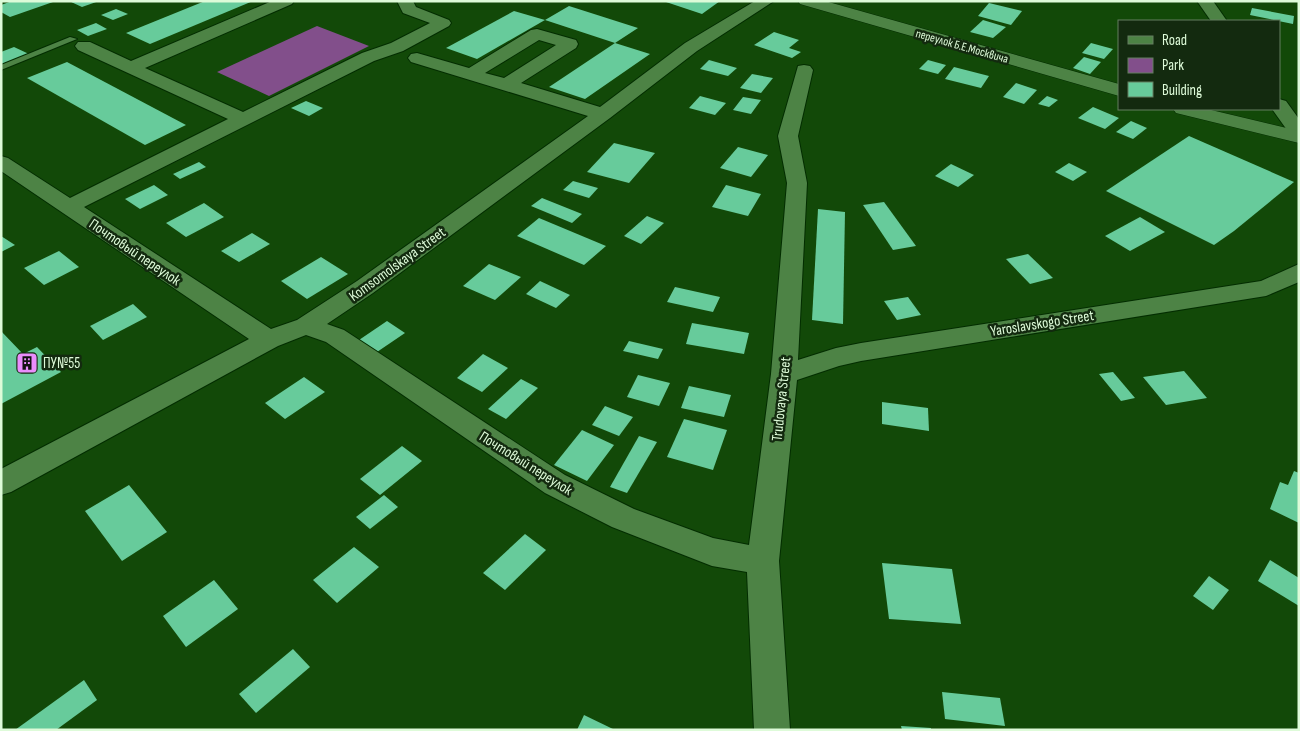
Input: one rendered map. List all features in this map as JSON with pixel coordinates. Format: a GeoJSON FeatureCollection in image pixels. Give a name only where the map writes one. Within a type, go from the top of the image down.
{"type":"FeatureCollection","features":[{"type":"Feature","properties":{"kind":"street"},"geometry":{"type":"LineString","coordinates":[[132,67],[286,1]]}},
{"type":"Feature","properties":{"kind":"street"},"geometry":{"type":"LineString","coordinates":[[68,208],[368,57],[398,46],[443,23],[409,10],[405,1]]}},
{"type":"Feature","properties":{"kind":"street","name":"Komsomolskaya Street"},"geometry":{"type":"LineString","coordinates":[[1,484],[269,340],[306,326],[365,287],[603,114],[691,47],[766,1]]}},
{"type":"Feature","properties":{"kind":"street"},"geometry":{"type":"LineString","coordinates":[[1205,1],[1218,20]]}},
{"type":"Feature","properties":{"kind":"street","name":"переулок Б.Е.Москвича"},"geometry":{"type":"LineString","coordinates":[[813,2],[1118,90]]}},
{"type":"Feature","properties":{"kind":"street"},"geometry":{"type":"LineString","coordinates":[[471,74],[537,34],[570,44],[506,85]]}},
{"type":"Feature","properties":{"kind":"street"},"geometry":{"type":"LineString","coordinates":[[78,42],[243,119]]}},
{"type":"Feature","properties":{"kind":"street"},"geometry":{"type":"LineString","coordinates":[[417,58],[603,114]]}},
{"type":"Feature","properties":{"kind":"street","name":"Trudovaya Street"},"geometry":{"type":"LineString","coordinates":[[772,730],[763,561],[784,374],[797,183],[788,136],[804,70]]}},
{"type":"Feature","properties":{"kind":"street"},"geometry":{"type":"LineString","coordinates":[[1280,106],[1299,135]]}},
{"type":"Feature","properties":{"kind":"street"},"geometry":{"type":"LineString","coordinates":[[1187,110],[1299,135]]}},
{"type":"Feature","properties":{"kind":"street","name":"Почтовый переулок"},"geometry":{"type":"LineString","coordinates":[[1,162],[269,340]]}},
{"type":"Feature","properties":{"kind":"street","name":"Yaroslavskogo Street"},"geometry":{"type":"LineString","coordinates":[[784,374],[836,357],[861,352],[1068,320],[1142,306],[1266,288],[1299,272]]}},
{"type":"Feature","properties":{"kind":"street","name":"Почтовый переулок"},"geometry":{"type":"LineString","coordinates":[[306,326],[335,336],[564,488],[623,518],[712,552],[763,561]]}},
{"type":"Feature","properties":{"kind":"lane"},"geometry":{"type":"LineString","coordinates":[[1,68],[78,42]]}},
{"type":"Feature","properties":{"kind":"green space"},"geometry":{"type":"Polygon","coordinates":[[[317,26],[369,46],[269,96],[217,72],[317,26]]]}},
{"type":"Feature","properties":{"kind":"building"},"geometry":{"type":"Polygon","coordinates":[[[12,1],[53,2],[10,17],[1,12],[1,5],[12,1]]]}},
{"type":"Feature","properties":{"kind":"building"},"geometry":{"type":"Polygon","coordinates":[[[69,1],[99,1],[82,7],[69,1]]]}},
{"type":"Feature","properties":{"kind":"building"},"geometry":{"type":"Polygon","coordinates":[[[205,1],[253,1],[150,44],[126,33],[205,1]]]}},
{"type":"Feature","properties":{"kind":"building"},"geometry":{"type":"Polygon","coordinates":[[[663,1],[720,1],[702,14],[663,1]]]}},
{"type":"Feature","properties":{"kind":"building"},"geometry":{"type":"Polygon","coordinates":[[[989,3],[1022,11],[1011,25],[978,16],[989,3]]]}},
{"type":"Feature","properties":{"kind":"building"},"geometry":{"type":"Polygon","coordinates":[[[569,6],[638,28],[615,43],[545,20],[569,6]]]}},
{"type":"Feature","properties":{"kind":"building"},"geometry":{"type":"Polygon","coordinates":[[[1252,8],[1294,16],[1293,24],[1250,15],[1252,8]]]}},
{"type":"Feature","properties":{"kind":"building"},"geometry":{"type":"Polygon","coordinates":[[[116,9],[128,14],[113,20],[101,15],[116,9]]]}},
{"type":"Feature","properties":{"kind":"building"},"geometry":{"type":"Polygon","coordinates":[[[514,11],[545,20],[477,59],[446,48],[514,11]]]}},
{"type":"Feature","properties":{"kind":"building"},"geometry":{"type":"Polygon","coordinates":[[[983,20],[1006,27],[993,38],[970,32],[983,20]]]}},
{"type":"Feature","properties":{"kind":"building"},"geometry":{"type":"Polygon","coordinates":[[[96,23],[107,29],[88,36],[77,30],[96,23]]]}},
{"type":"Feature","properties":{"kind":"building"},"geometry":{"type":"Polygon","coordinates":[[[774,32],[799,40],[789,48],[801,52],[792,58],[754,45],[774,32]]]}},
{"type":"Feature","properties":{"kind":"building"},"geometry":{"type":"Polygon","coordinates":[[[615,43],[650,54],[585,99],[549,87],[615,43]]]}},
{"type":"Feature","properties":{"kind":"building"},"geometry":{"type":"Polygon","coordinates":[[[1091,43],[1113,49],[1104,59],[1082,53],[1091,43]]]}},
{"type":"Feature","properties":{"kind":"building"},"geometry":{"type":"Polygon","coordinates":[[[14,47],[29,54],[1,66],[1,52],[14,47]]]}},
{"type":"Feature","properties":{"kind":"building"},"geometry":{"type":"Polygon","coordinates":[[[1084,57],[1101,62],[1090,74],[1073,68],[1084,57]]]}},
{"type":"Feature","properties":{"kind":"building"},"geometry":{"type":"Polygon","coordinates":[[[709,60],[737,68],[728,76],[700,69],[709,60]]]}},
{"type":"Feature","properties":{"kind":"building"},"geometry":{"type":"Polygon","coordinates":[[[928,60],[946,65],[938,74],[919,69],[928,60]]]}},
{"type":"Feature","properties":{"kind":"building"},"geometry":{"type":"Polygon","coordinates":[[[67,62],[186,125],[145,145],[27,78],[67,62]]]}},
{"type":"Feature","properties":{"kind":"building"},"geometry":{"type":"Polygon","coordinates":[[[954,67],[989,76],[981,88],[945,79],[954,67]]]}},
{"type":"Feature","properties":{"kind":"building"},"geometry":{"type":"Polygon","coordinates":[[[752,74],[773,78],[761,93],[740,88],[752,74]]]}},
{"type":"Feature","properties":{"kind":"building"},"geometry":{"type":"Polygon","coordinates":[[[1016,83],[1037,90],[1024,104],[1003,97],[1016,83]]]}},
{"type":"Feature","properties":{"kind":"building"},"geometry":{"type":"Polygon","coordinates":[[[700,96],[726,103],[715,115],[689,108],[700,96]]]}},
{"type":"Feature","properties":{"kind":"building"},"geometry":{"type":"Polygon","coordinates":[[[1047,96],[1058,100],[1049,107],[1038,104],[1047,96]]]}},
{"type":"Feature","properties":{"kind":"building"},"geometry":{"type":"Polygon","coordinates":[[[743,97],[761,100],[751,114],[733,110],[743,97]]]}},
{"type":"Feature","properties":{"kind":"building"},"geometry":{"type":"Polygon","coordinates":[[[306,101],[323,108],[309,116],[291,108],[306,101]]]}},
{"type":"Feature","properties":{"kind":"building"},"geometry":{"type":"Polygon","coordinates":[[[1093,107],[1119,118],[1105,129],[1078,118],[1093,107]]]}},
{"type":"Feature","properties":{"kind":"building"},"geometry":{"type":"Polygon","coordinates":[[[1131,121],[1147,128],[1133,139],[1116,132],[1131,121]]]}},
{"type":"Feature","properties":{"kind":"building"},"geometry":{"type":"Polygon","coordinates":[[[1189,136],[1294,182],[1214,245],[1106,191],[1189,136]]]}},
{"type":"Feature","properties":{"kind":"building"},"geometry":{"type":"Polygon","coordinates":[[[614,143],[655,153],[629,183],[587,172],[614,143]]]}},
{"type":"Feature","properties":{"kind":"building"},"geometry":{"type":"Polygon","coordinates":[[[738,147],[768,155],[751,177],[720,168],[738,147]]]}},
{"type":"Feature","properties":{"kind":"building"},"geometry":{"type":"Polygon","coordinates":[[[199,162],[206,167],[180,179],[173,174],[199,162]]]}},
{"type":"Feature","properties":{"kind":"building"},"geometry":{"type":"Polygon","coordinates":[[[1069,163],[1087,172],[1073,181],[1055,172],[1069,163]]]}},
{"type":"Feature","properties":{"kind":"building"},"geometry":{"type":"Polygon","coordinates":[[[951,164],[974,175],[958,187],[935,176],[951,164]]]}},
{"type":"Feature","properties":{"kind":"building"},"geometry":{"type":"Polygon","coordinates":[[[573,181],[598,188],[589,198],[563,190],[573,181]]]}},
{"type":"Feature","properties":{"kind":"building"},"geometry":{"type":"Polygon","coordinates":[[[154,185],[168,195],[140,209],[125,199],[154,185]]]}},
{"type":"Feature","properties":{"kind":"building"},"geometry":{"type":"Polygon","coordinates":[[[726,185],[761,194],[748,216],[712,207],[726,185]]]}},
{"type":"Feature","properties":{"kind":"building"},"geometry":{"type":"Polygon","coordinates":[[[542,198],[582,214],[572,223],[531,206],[542,198]]]}},
{"type":"Feature","properties":{"kind":"building"},"geometry":{"type":"Polygon","coordinates":[[[884,202],[916,246],[893,250],[863,205],[884,202]]]}},
{"type":"Feature","properties":{"kind":"building"},"geometry":{"type":"Polygon","coordinates":[[[204,203],[224,217],[186,237],[166,223],[204,203]]]}},
{"type":"Feature","properties":{"kind":"building"},"geometry":{"type":"Polygon","coordinates":[[[818,209],[845,212],[843,324],[812,320],[818,209]]]}},
{"type":"Feature","properties":{"kind":"building"},"geometry":{"type":"Polygon","coordinates":[[[647,216],[664,223],[641,244],[624,236],[647,216]]]}},
{"type":"Feature","properties":{"kind":"building"},"geometry":{"type":"Polygon","coordinates":[[[1140,217],[1165,232],[1130,251],[1105,236],[1140,217]]]}},
{"type":"Feature","properties":{"kind":"building"},"geometry":{"type":"Polygon","coordinates":[[[539,218],[606,246],[584,265],[517,236],[539,218]]]}},
{"type":"Feature","properties":{"kind":"building"},"geometry":{"type":"Polygon","coordinates":[[[252,233],[270,244],[239,262],[221,251],[252,233]]]}},
{"type":"Feature","properties":{"kind":"building"},"geometry":{"type":"Polygon","coordinates":[[[1,236],[15,245],[1,252],[1,236]]]}},
{"type":"Feature","properties":{"kind":"building"},"geometry":{"type":"Polygon","coordinates":[[[59,251],[79,267],[44,285],[24,268],[59,251]]]}},
{"type":"Feature","properties":{"kind":"building"},"geometry":{"type":"Polygon","coordinates":[[[1028,254],[1053,278],[1030,284],[1006,259],[1028,254]]]}},
{"type":"Feature","properties":{"kind":"building"},"geometry":{"type":"Polygon","coordinates":[[[321,257],[348,274],[307,299],[281,281],[321,257]]]}},
{"type":"Feature","properties":{"kind":"building"},"geometry":{"type":"Polygon","coordinates":[[[489,264],[521,277],[495,300],[463,286],[489,264]]]}},
{"type":"Feature","properties":{"kind":"building"},"geometry":{"type":"Polygon","coordinates":[[[540,281],[570,295],[556,308],[526,294],[540,281]]]}},
{"type":"Feature","properties":{"kind":"building"},"geometry":{"type":"Polygon","coordinates":[[[675,287],[720,297],[713,312],[667,302],[675,287]]]}},
{"type":"Feature","properties":{"kind":"building"},"geometry":{"type":"Polygon","coordinates":[[[908,297],[921,315],[897,320],[884,301],[908,297]]]}},
{"type":"Feature","properties":{"kind":"building"},"geometry":{"type":"Polygon","coordinates":[[[133,304],[147,317],[103,340],[90,326],[133,304]]]}},
{"type":"Feature","properties":{"kind":"building"},"geometry":{"type":"Polygon","coordinates":[[[387,321],[405,333],[377,352],[359,340],[387,321]]]}},
{"type":"Feature","properties":{"kind":"building"},"geometry":{"type":"Polygon","coordinates":[[[692,323],[749,333],[744,354],[686,344],[692,323]]]}},
{"type":"Feature","properties":{"kind":"building","name":"ПУ№55"},"geometry":{"type":"Polygon","coordinates":[[[1,331],[23,354],[37,347],[61,372],[1,404],[1,331]]]}},
{"type":"Feature","properties":{"kind":"building"},"geometry":{"type":"Polygon","coordinates":[[[629,341],[663,349],[658,359],[623,351],[629,341]]]}},
{"type":"Feature","properties":{"kind":"building"},"geometry":{"type":"Polygon","coordinates":[[[483,354],[508,368],[482,392],[457,378],[483,354]]]}},
{"type":"Feature","properties":{"kind":"building"},"geometry":{"type":"Polygon","coordinates":[[[1184,371],[1207,398],[1166,405],[1143,377],[1184,371]]]}},
{"type":"Feature","properties":{"kind":"building"},"geometry":{"type":"Polygon","coordinates":[[[1113,372],[1135,398],[1121,401],[1099,374],[1113,372]]]}},
{"type":"Feature","properties":{"kind":"building"},"geometry":{"type":"Polygon","coordinates":[[[638,375],[670,383],[659,406],[627,397],[638,375]]]}},
{"type":"Feature","properties":{"kind":"building"},"geometry":{"type":"Polygon","coordinates":[[[304,377],[325,392],[285,419],[265,403],[304,377]]]}},
{"type":"Feature","properties":{"kind":"building"},"geometry":{"type":"Polygon","coordinates":[[[521,379],[538,388],[506,419],[488,409],[521,379]]]}},
{"type":"Feature","properties":{"kind":"building"},"geometry":{"type":"Polygon","coordinates":[[[689,386],[731,395],[724,417],[681,408],[689,386]]]}},
{"type":"Feature","properties":{"kind":"building"},"geometry":{"type":"Polygon","coordinates":[[[882,402],[928,408],[929,431],[882,424],[882,402]]]}},
{"type":"Feature","properties":{"kind":"building"},"geometry":{"type":"Polygon","coordinates":[[[605,406],[633,417],[619,436],[592,425],[605,406]]]}},
{"type":"Feature","properties":{"kind":"building"},"geometry":{"type":"Polygon","coordinates":[[[684,419],[727,430],[713,470],[667,457],[684,419]]]}},
{"type":"Feature","properties":{"kind":"building"},"geometry":{"type":"Polygon","coordinates":[[[582,430],[614,445],[587,481],[554,465],[582,430]]]}},
{"type":"Feature","properties":{"kind":"building"},"geometry":{"type":"Polygon","coordinates":[[[639,436],[657,442],[627,493],[610,487],[639,436]]]}},
{"type":"Feature","properties":{"kind":"building"},"geometry":{"type":"Polygon","coordinates":[[[402,446],[422,461],[380,495],[360,479],[402,446]]]}},
{"type":"Feature","properties":{"kind":"building"},"geometry":{"type":"Polygon","coordinates":[[[1294,471],[1299,473],[1299,523],[1270,509],[1280,482],[1288,485],[1294,471]]]}},
{"type":"Feature","properties":{"kind":"building"},"geometry":{"type":"Polygon","coordinates":[[[129,485],[167,532],[122,561],[85,511],[129,485]]]}},
{"type":"Feature","properties":{"kind":"building"},"geometry":{"type":"Polygon","coordinates":[[[384,495],[398,507],[370,529],[356,517],[384,495]]]}},
{"type":"Feature","properties":{"kind":"building"},"geometry":{"type":"Polygon","coordinates":[[[525,534],[546,550],[505,590],[483,573],[525,534]]]}},
{"type":"Feature","properties":{"kind":"building"},"geometry":{"type":"Polygon","coordinates":[[[354,547],[379,567],[337,603],[313,580],[354,547]]]}},
{"type":"Feature","properties":{"kind":"building"},"geometry":{"type":"Polygon","coordinates":[[[1270,560],[1299,578],[1299,606],[1258,581],[1270,560]]]}},
{"type":"Feature","properties":{"kind":"building"},"geometry":{"type":"Polygon","coordinates":[[[882,563],[952,569],[961,624],[889,619],[882,563]]]}},
{"type":"Feature","properties":{"kind":"building"},"geometry":{"type":"Polygon","coordinates":[[[1209,576],[1229,590],[1213,610],[1193,596],[1209,576]]]}},
{"type":"Feature","properties":{"kind":"building"},"geometry":{"type":"Polygon","coordinates":[[[214,580],[238,609],[186,647],[163,616],[214,580]]]}},
{"type":"Feature","properties":{"kind":"building"},"geometry":{"type":"Polygon","coordinates":[[[293,649],[310,667],[256,713],[239,694],[293,649]]]}},
{"type":"Feature","properties":{"kind":"building"},"geometry":{"type":"Polygon","coordinates":[[[84,680],[97,700],[56,730],[15,730],[84,680]]]}},
{"type":"Feature","properties":{"kind":"building"},"geometry":{"type":"Polygon","coordinates":[[[942,692],[1000,698],[1005,726],[945,719],[942,692]]]}},
{"type":"Feature","properties":{"kind":"building"},"geometry":{"type":"Polygon","coordinates":[[[584,715],[615,730],[577,730],[584,715]]]}},
{"type":"Feature","properties":{"kind":"building"},"geometry":{"type":"Polygon","coordinates":[[[901,726],[931,728],[931,730],[902,730],[901,726]]]}},
{"type":"Feature","properties":{"kind":"place","name":"ПУ№55"},"geometry":{"type":"Point","coordinates":[27,363]}}]}
